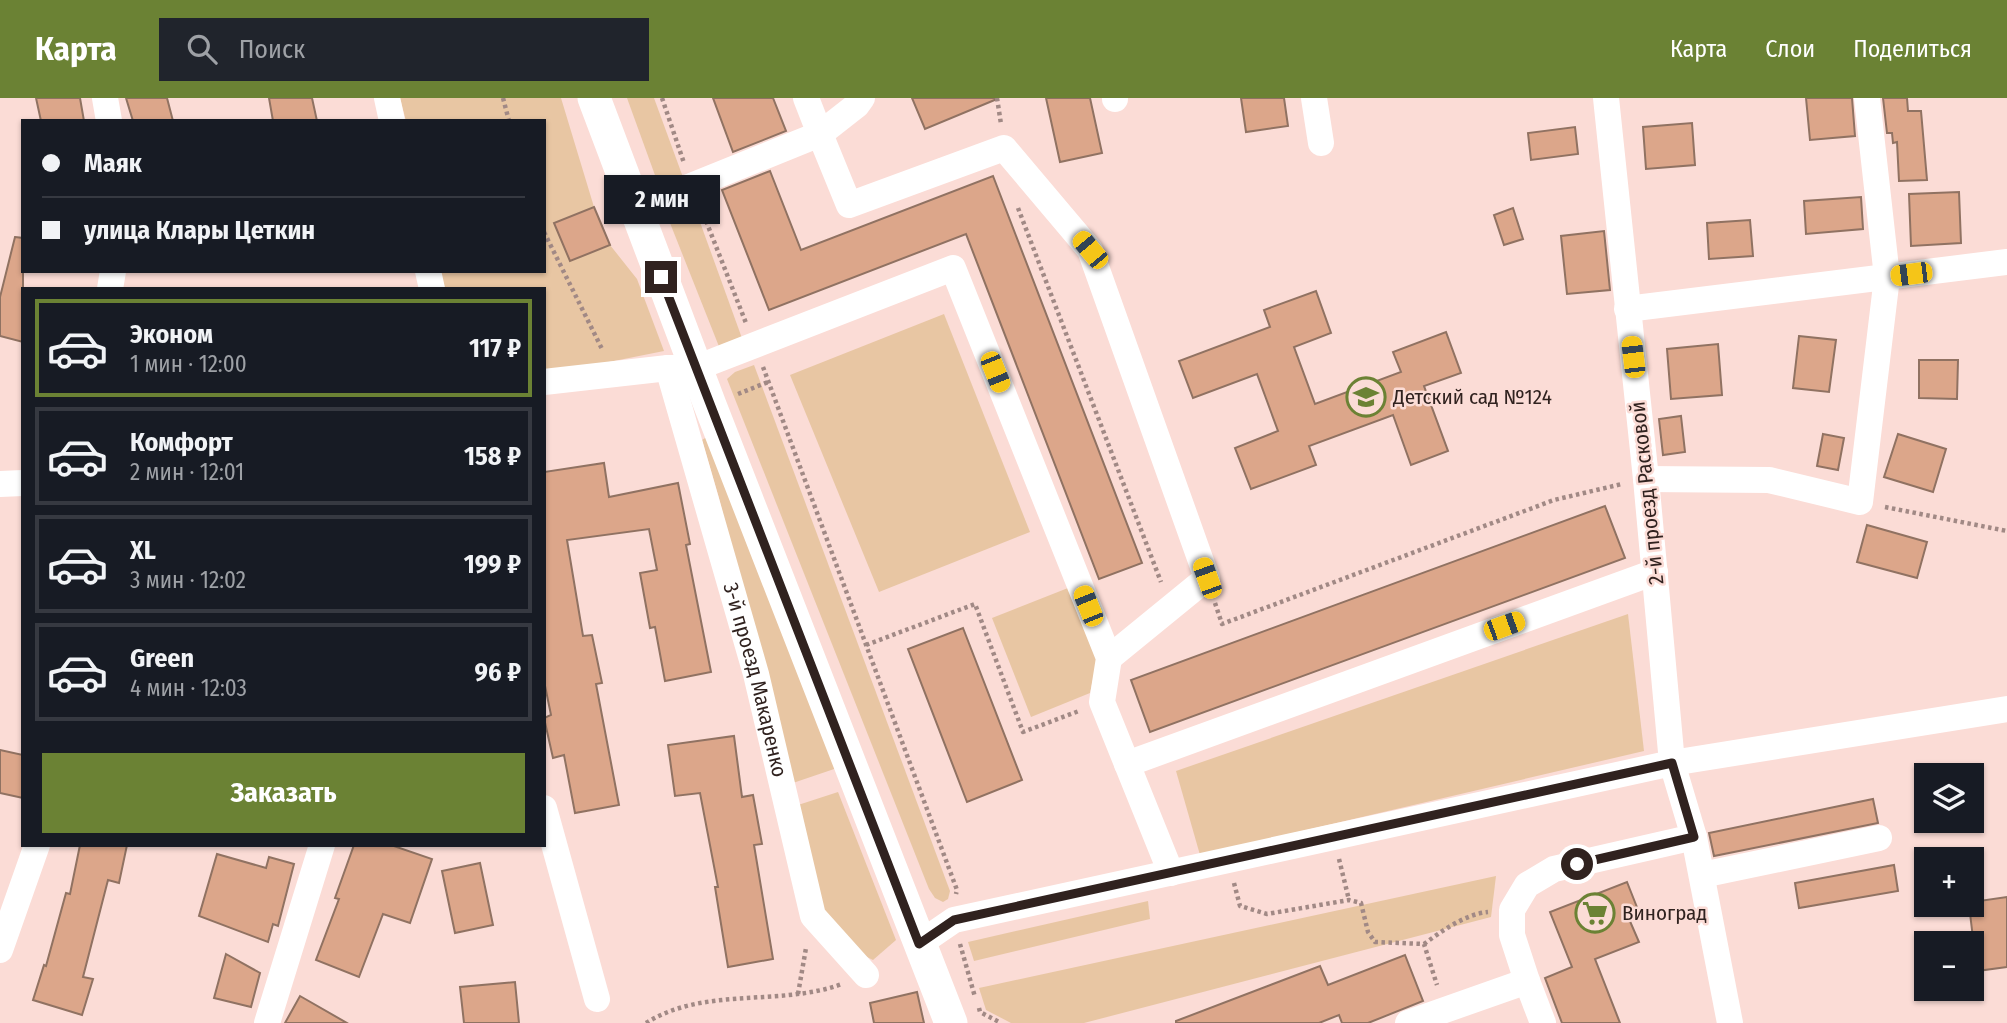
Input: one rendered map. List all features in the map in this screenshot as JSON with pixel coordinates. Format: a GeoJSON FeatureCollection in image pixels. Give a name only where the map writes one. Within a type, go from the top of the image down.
{"type":"FeatureCollection","features":[{"type":"Feature","properties":{"kind":"main road"},"geometry":{"type":"LineString","coordinates":[[594,98],[634,209],[682,368],[951,1023]]}},
{"type":"Feature","properties":{"kind":"street"},"geometry":{"type":"LineString","coordinates":[[105,98],[109,119]]}},
{"type":"Feature","properties":{"kind":"street"},"geometry":{"type":"LineString","coordinates":[[387,98],[392,119]]}},
{"type":"Feature","properties":{"kind":"street"},"geometry":{"type":"LineString","coordinates":[[806,98],[849,205],[1004,148],[1090,250],[1207,578],[1172,609],[1108,658]]}},
{"type":"Feature","properties":{"kind":"street"},"geometry":{"type":"LineString","coordinates":[[634,209],[820,134],[862,98]]}},
{"type":"Feature","properties":{"kind":"street"},"geometry":{"type":"LineString","coordinates":[[1314,98],[1321,143]]}},
{"type":"Feature","properties":{"kind":"street","name":"2-й проезд Расковой"},"geometry":{"type":"LineString","coordinates":[[1606,98],[1646,479],[1672,763],[1694,837],[1730,1023]]}},
{"type":"Feature","properties":{"kind":"street"},"geometry":{"type":"LineString","coordinates":[[1646,479],[1769,480],[1860,502],[1887,278],[1867,98]]}},
{"type":"Feature","properties":{"kind":"street"},"geometry":{"type":"LineString","coordinates":[[1627,309],[2007,262]]}},
{"type":"Feature","properties":{"kind":"street"},"geometry":{"type":"LineString","coordinates":[[546,382],[682,368],[754,344],[953,268],[1108,658],[1102,702],[1171,873]]}},
{"type":"Feature","properties":{"kind":"street","name":"3-й проезд Макаренко"},"geometry":{"type":"LineString","coordinates":[[682,368],[813,916],[866,975]]}},
{"type":"Feature","properties":{"kind":"street"},"geometry":{"type":"LineString","coordinates":[[0,484],[21,483]]}},
{"type":"Feature","properties":{"kind":"street"},"geometry":{"type":"LineString","coordinates":[[1127,764],[1655,572]]}},
{"type":"Feature","properties":{"kind":"street"},"geometry":{"type":"LineString","coordinates":[[919,944],[954,920],[1672,763],[2007,709]]}},
{"type":"Feature","properties":{"kind":"street"},"geometry":{"type":"LineString","coordinates":[[546,815],[597,999]]}},
{"type":"Feature","properties":{"kind":"street"},"geometry":{"type":"LineString","coordinates":[[1543,1023],[1512,935],[1512,910],[1527,885],[1554,869],[1694,837]]}},
{"type":"Feature","properties":{"kind":"street"},"geometry":{"type":"LineString","coordinates":[[1702,875],[1879,838]]}},
{"type":"Feature","properties":{"kind":"street"},"geometry":{"type":"LineString","coordinates":[[0,950],[36,847]]}},
{"type":"Feature","properties":{"kind":"street"},"geometry":{"type":"LineString","coordinates":[[267,1023],[321,847]]}},
{"type":"Feature","properties":{"kind":"street"},"geometry":{"type":"LineString","coordinates":[[1408,1023],[1527,981]]}},
{"type":"Feature","properties":{"kind":"path"},"geometry":{"type":"LineString","coordinates":[[503,98],[508,119]]}},
{"type":"Feature","properties":{"kind":"path"},"geometry":{"type":"LineString","coordinates":[[662,98],[692,185],[957,890],[954,920],[980,1012],[1002,1023]]}},
{"type":"Feature","properties":{"kind":"path"},"geometry":{"type":"LineString","coordinates":[[1017,204],[1172,609]]}},
{"type":"Feature","properties":{"kind":"path"},"geometry":{"type":"LineString","coordinates":[[546,236],[614,373]]}},
{"type":"Feature","properties":{"kind":"path"},"geometry":{"type":"LineString","coordinates":[[1207,578],[1222,624],[1554,500],[1646,479]]}},
{"type":"Feature","properties":{"kind":"path"},"geometry":{"type":"LineString","coordinates":[[1860,502],[2007,531]]}},
{"type":"Feature","properties":{"kind":"path"},"geometry":{"type":"LineString","coordinates":[[866,645],[975,604],[1023,732],[1102,702]]}},
{"type":"Feature","properties":{"kind":"path"},"geometry":{"type":"LineString","coordinates":[[1334,837],[1349,900]]}},
{"type":"Feature","properties":{"kind":"path"},"geometry":{"type":"LineString","coordinates":[[1240,906],[1267,914],[1349,900],[1361,903],[1368,932],[1375,942],[1424,944],[1445,929],[1480,913],[1512,910]]}},
{"type":"Feature","properties":{"kind":"path"},"geometry":{"type":"LineString","coordinates":[[798,994],[813,916]]}},
{"type":"Feature","properties":{"kind":"path"},"geometry":{"type":"LineString","coordinates":[[1424,944],[1445,1009]]}},
{"type":"Feature","properties":{"kind":"path"},"geometry":{"type":"LineString","coordinates":[[646,1023],[657,1016],[719,998],[819,992],[866,975]]}},
{"type":"Feature","properties":{"kind":"shaded area"},"geometry":{"type":"Polygon","coordinates":[[[400,98],[561,98],[594,207],[610,245],[637,279],[664,351],[546,375],[546,287],[444,287],[441,273],[546,273],[546,119],[405,119],[400,98]]]}},
{"type":"Feature","properties":{"kind":"shaded area"},"geometry":{"type":"Polygon","coordinates":[[[627,98],[654,98],[684,180],[660,189],[627,98]]]}},
{"type":"Feature","properties":{"kind":"shaded area"},"geometry":{"type":"Polygon","coordinates":[[[696,211],[743,341],[720,349],[670,223],[696,211]]]}},
{"type":"Feature","properties":{"kind":"shaded area"},"geometry":{"type":"Polygon","coordinates":[[[944,314],[1030,532],[879,592],[790,375],[944,314]]]}},
{"type":"Feature","properties":{"kind":"shaded area"},"geometry":{"type":"Polygon","coordinates":[[[754,365],[950,891],[948,899],[943,902],[935,898],[929,889],[727,379],[735,372],[754,365]]]}},
{"type":"Feature","properties":{"kind":"shaded area"},"geometry":{"type":"Polygon","coordinates":[[[710,435],[840,767],[790,784],[702,440],[710,435]]]}},
{"type":"Feature","properties":{"kind":"shaded area"},"geometry":{"type":"Polygon","coordinates":[[[1068,588],[1097,661],[1090,693],[1031,717],[992,618],[1068,588]]]}},
{"type":"Feature","properties":{"kind":"shaded area"},"geometry":{"type":"Polygon","coordinates":[[[1628,614],[1644,751],[1200,855],[1176,771],[1628,614]]]}},
{"type":"Feature","properties":{"kind":"shaded area"},"geometry":{"type":"Polygon","coordinates":[[[838,792],[896,940],[873,960],[855,951],[820,913],[795,806],[838,792]]]}},
{"type":"Feature","properties":{"kind":"shaded area"},"geometry":{"type":"Polygon","coordinates":[[[1496,876],[1491,917],[1084,1023],[1011,1023],[986,1010],[979,988],[1496,876]]]}},
{"type":"Feature","properties":{"kind":"shaded area"},"geometry":{"type":"Polygon","coordinates":[[[1148,901],[1150,919],[974,961],[968,942],[1148,901]]]}},
{"type":"Feature","properties":{"kind":"building"},"geometry":{"type":"Polygon","coordinates":[[[36,98],[80,98],[84,119],[41,119],[36,98]]]}},
{"type":"Feature","properties":{"kind":"building"},"geometry":{"type":"Polygon","coordinates":[[[126,98],[167,98],[172,119],[132,119],[126,98]]]}},
{"type":"Feature","properties":{"kind":"building"},"geometry":{"type":"Polygon","coordinates":[[[269,98],[312,98],[317,119],[273,119],[269,98]]]}},
{"type":"Feature","properties":{"kind":"building"},"geometry":{"type":"Polygon","coordinates":[[[713,98],[773,98],[786,131],[733,152],[713,98]]]}},
{"type":"Feature","properties":{"kind":"building"},"geometry":{"type":"Polygon","coordinates":[[[912,98],[997,98],[997,99],[925,129],[912,98]]]}},
{"type":"Feature","properties":{"kind":"building"},"geometry":{"type":"Polygon","coordinates":[[[1046,98],[1090,98],[1102,153],[1060,162],[1046,98]]]}},
{"type":"Feature","properties":{"kind":"building"},"geometry":{"type":"Polygon","coordinates":[[[1241,98],[1284,98],[1288,126],[1246,132],[1241,98]]]}},
{"type":"Feature","properties":{"kind":"building"},"geometry":{"type":"Polygon","coordinates":[[[1806,98],[1852,98],[1855,136],[1810,140],[1806,98]]]}},
{"type":"Feature","properties":{"kind":"building"},"geometry":{"type":"Polygon","coordinates":[[[1883,98],[1907,98],[1908,111],[1921,111],[1927,180],[1899,181],[1897,142],[1893,143],[1892,133],[1887,133],[1883,98]]]}},
{"type":"Feature","properties":{"kind":"building"},"geometry":{"type":"Polygon","coordinates":[[[1692,123],[1695,165],[1646,169],[1643,127],[1692,123]]]}},
{"type":"Feature","properties":{"kind":"building"},"geometry":{"type":"Polygon","coordinates":[[[1575,127],[1578,154],[1531,160],[1528,133],[1575,127]]]}},
{"type":"Feature","properties":{"kind":"building"},"geometry":{"type":"Polygon","coordinates":[[[770,171],[801,250],[993,176],[1142,563],[1099,579],[966,234],[769,310],[722,190],[770,171]]]}},
{"type":"Feature","properties":{"kind":"building"},"geometry":{"type":"Polygon","coordinates":[[[1959,192],[1961,243],[1911,246],[1909,194],[1959,192]]]}},
{"type":"Feature","properties":{"kind":"building"},"geometry":{"type":"Polygon","coordinates":[[[1861,197],[1863,229],[1806,234],[1804,201],[1861,197]]]}},
{"type":"Feature","properties":{"kind":"building"},"geometry":{"type":"Polygon","coordinates":[[[594,207],[610,245],[570,261],[554,223],[594,207]]]}},
{"type":"Feature","properties":{"kind":"building"},"geometry":{"type":"Polygon","coordinates":[[[1513,208],[1523,239],[1504,245],[1494,215],[1513,208]]]}},
{"type":"Feature","properties":{"kind":"building"},"geometry":{"type":"Polygon","coordinates":[[[1750,220],[1753,256],[1709,259],[1707,223],[1750,220]]]}},
{"type":"Feature","properties":{"kind":"building"},"geometry":{"type":"Polygon","coordinates":[[[1604,231],[1610,290],[1567,294],[1561,236],[1604,231]]]}},
{"type":"Feature","properties":{"kind":"building"},"geometry":{"type":"Polygon","coordinates":[[[15,237],[21,238],[21,341],[0,336],[0,297],[15,237]]]}},
{"type":"Feature","properties":{"kind":"building"},"geometry":{"type":"Polygon","coordinates":[[[1316,291],[1331,333],[1294,347],[1315,404],[1401,372],[1393,352],[1446,332],[1461,373],[1424,386],[1448,451],[1411,465],[1393,415],[1309,446],[1316,465],[1251,489],[1235,448],[1278,431],[1257,374],[1193,398],[1179,361],[1270,327],[1264,310],[1316,291]]]}},
{"type":"Feature","properties":{"kind":"building"},"geometry":{"type":"Polygon","coordinates":[[[1799,336],[1836,340],[1829,392],[1793,388],[1799,336]]]}},
{"type":"Feature","properties":{"kind":"building"},"geometry":{"type":"Polygon","coordinates":[[[1718,344],[1722,395],[1671,399],[1667,349],[1718,344]]]}},
{"type":"Feature","properties":{"kind":"building"},"geometry":{"type":"Polygon","coordinates":[[[1919,360],[1958,360],[1957,399],[1919,398],[1919,360]]]}},
{"type":"Feature","properties":{"kind":"building"},"geometry":{"type":"Polygon","coordinates":[[[1681,416],[1685,452],[1663,455],[1659,419],[1681,416]]]}},
{"type":"Feature","properties":{"kind":"building"},"geometry":{"type":"Polygon","coordinates":[[[1823,434],[1844,438],[1838,470],[1817,466],[1823,434]]]}},
{"type":"Feature","properties":{"kind":"building"},"geometry":{"type":"Polygon","coordinates":[[[1898,434],[1946,449],[1933,492],[1884,477],[1898,434]]]}},
{"type":"Feature","properties":{"kind":"building"},"geometry":{"type":"Polygon","coordinates":[[[604,463],[609,497],[678,483],[690,544],[686,545],[711,672],[665,681],[655,627],[650,628],[640,573],[657,570],[649,529],[567,540],[583,636],[592,635],[602,683],[596,684],[619,805],[575,813],[564,755],[553,758],[546,727],[546,717],[551,715],[546,691],[546,472],[604,463]]]}},
{"type":"Feature","properties":{"kind":"building"},"geometry":{"type":"Polygon","coordinates":[[[1605,506],[1625,558],[1150,732],[1131,680],[1605,506]]]}},
{"type":"Feature","properties":{"kind":"building"},"geometry":{"type":"Polygon","coordinates":[[[1867,525],[1927,542],[1917,578],[1857,562],[1867,525]]]}},
{"type":"Feature","properties":{"kind":"building"},"geometry":{"type":"Polygon","coordinates":[[[963,628],[1022,780],[967,802],[908,649],[963,628]]]}},
{"type":"Feature","properties":{"kind":"building"},"geometry":{"type":"Polygon","coordinates":[[[734,736],[742,797],[753,795],[762,844],[754,845],[773,959],[728,967],[715,887],[718,887],[700,793],[675,796],[668,745],[734,736]]]}},
{"type":"Feature","properties":{"kind":"building"},"geometry":{"type":"Polygon","coordinates":[[[0,750],[21,755],[21,798],[0,793],[0,750]]]}},
{"type":"Feature","properties":{"kind":"building"},"geometry":{"type":"Polygon","coordinates":[[[1873,799],[1878,823],[1714,856],[1709,833],[1873,799]]]}},
{"type":"Feature","properties":{"kind":"building"},"geometry":{"type":"Polygon","coordinates":[[[80,847],[127,847],[119,883],[108,880],[83,977],[93,979],[82,1015],[33,1000],[44,965],[46,966],[66,893],[70,894],[80,847]]]}},
{"type":"Feature","properties":{"kind":"building"},"geometry":{"type":"Polygon","coordinates":[[[353,847],[397,847],[432,859],[410,923],[383,914],[359,977],[316,960],[339,899],[335,898],[353,847]]]}},
{"type":"Feature","properties":{"kind":"building"},"geometry":{"type":"Polygon","coordinates":[[[217,854],[266,868],[269,857],[294,864],[278,926],[273,924],[268,942],[199,916],[217,854]]]}},
{"type":"Feature","properties":{"kind":"building"},"geometry":{"type":"Polygon","coordinates":[[[480,863],[493,925],[455,933],[442,871],[480,863]]]}},
{"type":"Feature","properties":{"kind":"building"},"geometry":{"type":"Polygon","coordinates":[[[1894,865],[1898,891],[1799,908],[1795,883],[1894,865]]]}},
{"type":"Feature","properties":{"kind":"building"},"geometry":{"type":"Polygon","coordinates":[[[1627,882],[1640,915],[1629,919],[1639,942],[1595,959],[1620,1023],[1562,1023],[1545,978],[1572,967],[1550,912],[1627,882]]]}},
{"type":"Feature","properties":{"kind":"building"},"geometry":{"type":"Polygon","coordinates":[[[2007,897],[2007,967],[1984,970],[1984,931],[1972,931],[1970,917],[1984,917],[1984,900],[2007,897]]]}},
{"type":"Feature","properties":{"kind":"building"},"geometry":{"type":"Polygon","coordinates":[[[226,954],[260,973],[251,1007],[214,998],[226,954]]]}},
{"type":"Feature","properties":{"kind":"building"},"geometry":{"type":"Polygon","coordinates":[[[1405,955],[1423,1001],[1368,1023],[1342,1023],[1339,1015],[1319,1023],[1176,1023],[1320,966],[1328,985],[1405,955]]]}},
{"type":"Feature","properties":{"kind":"building"},"geometry":{"type":"Polygon","coordinates":[[[515,982],[519,1023],[464,1023],[460,987],[515,982]]]}},
{"type":"Feature","properties":{"kind":"building"},"geometry":{"type":"Polygon","coordinates":[[[917,992],[924,1023],[874,1023],[870,1003],[917,992]]]}},
{"type":"Feature","properties":{"kind":"building"},"geometry":{"type":"Polygon","coordinates":[[[300,996],[347,1023],[285,1023],[300,996]]]}},
{"type":"Feature","properties":{"kind":"place","name":"Детский сад №124"},"geometry":{"type":"Point","coordinates":[1366,397]}},
{"type":"Feature","properties":{"kind":"place","name":"Виноград"},"geometry":{"type":"Point","coordinates":[1595,913]}},
{"type":"Feature","properties":{"kind":"route"},"geometry":{"type":"LineString","coordinates":[[661,277],[919,944],[954,920],[1672,763],[1694,837],[1577,864]]}}]}
